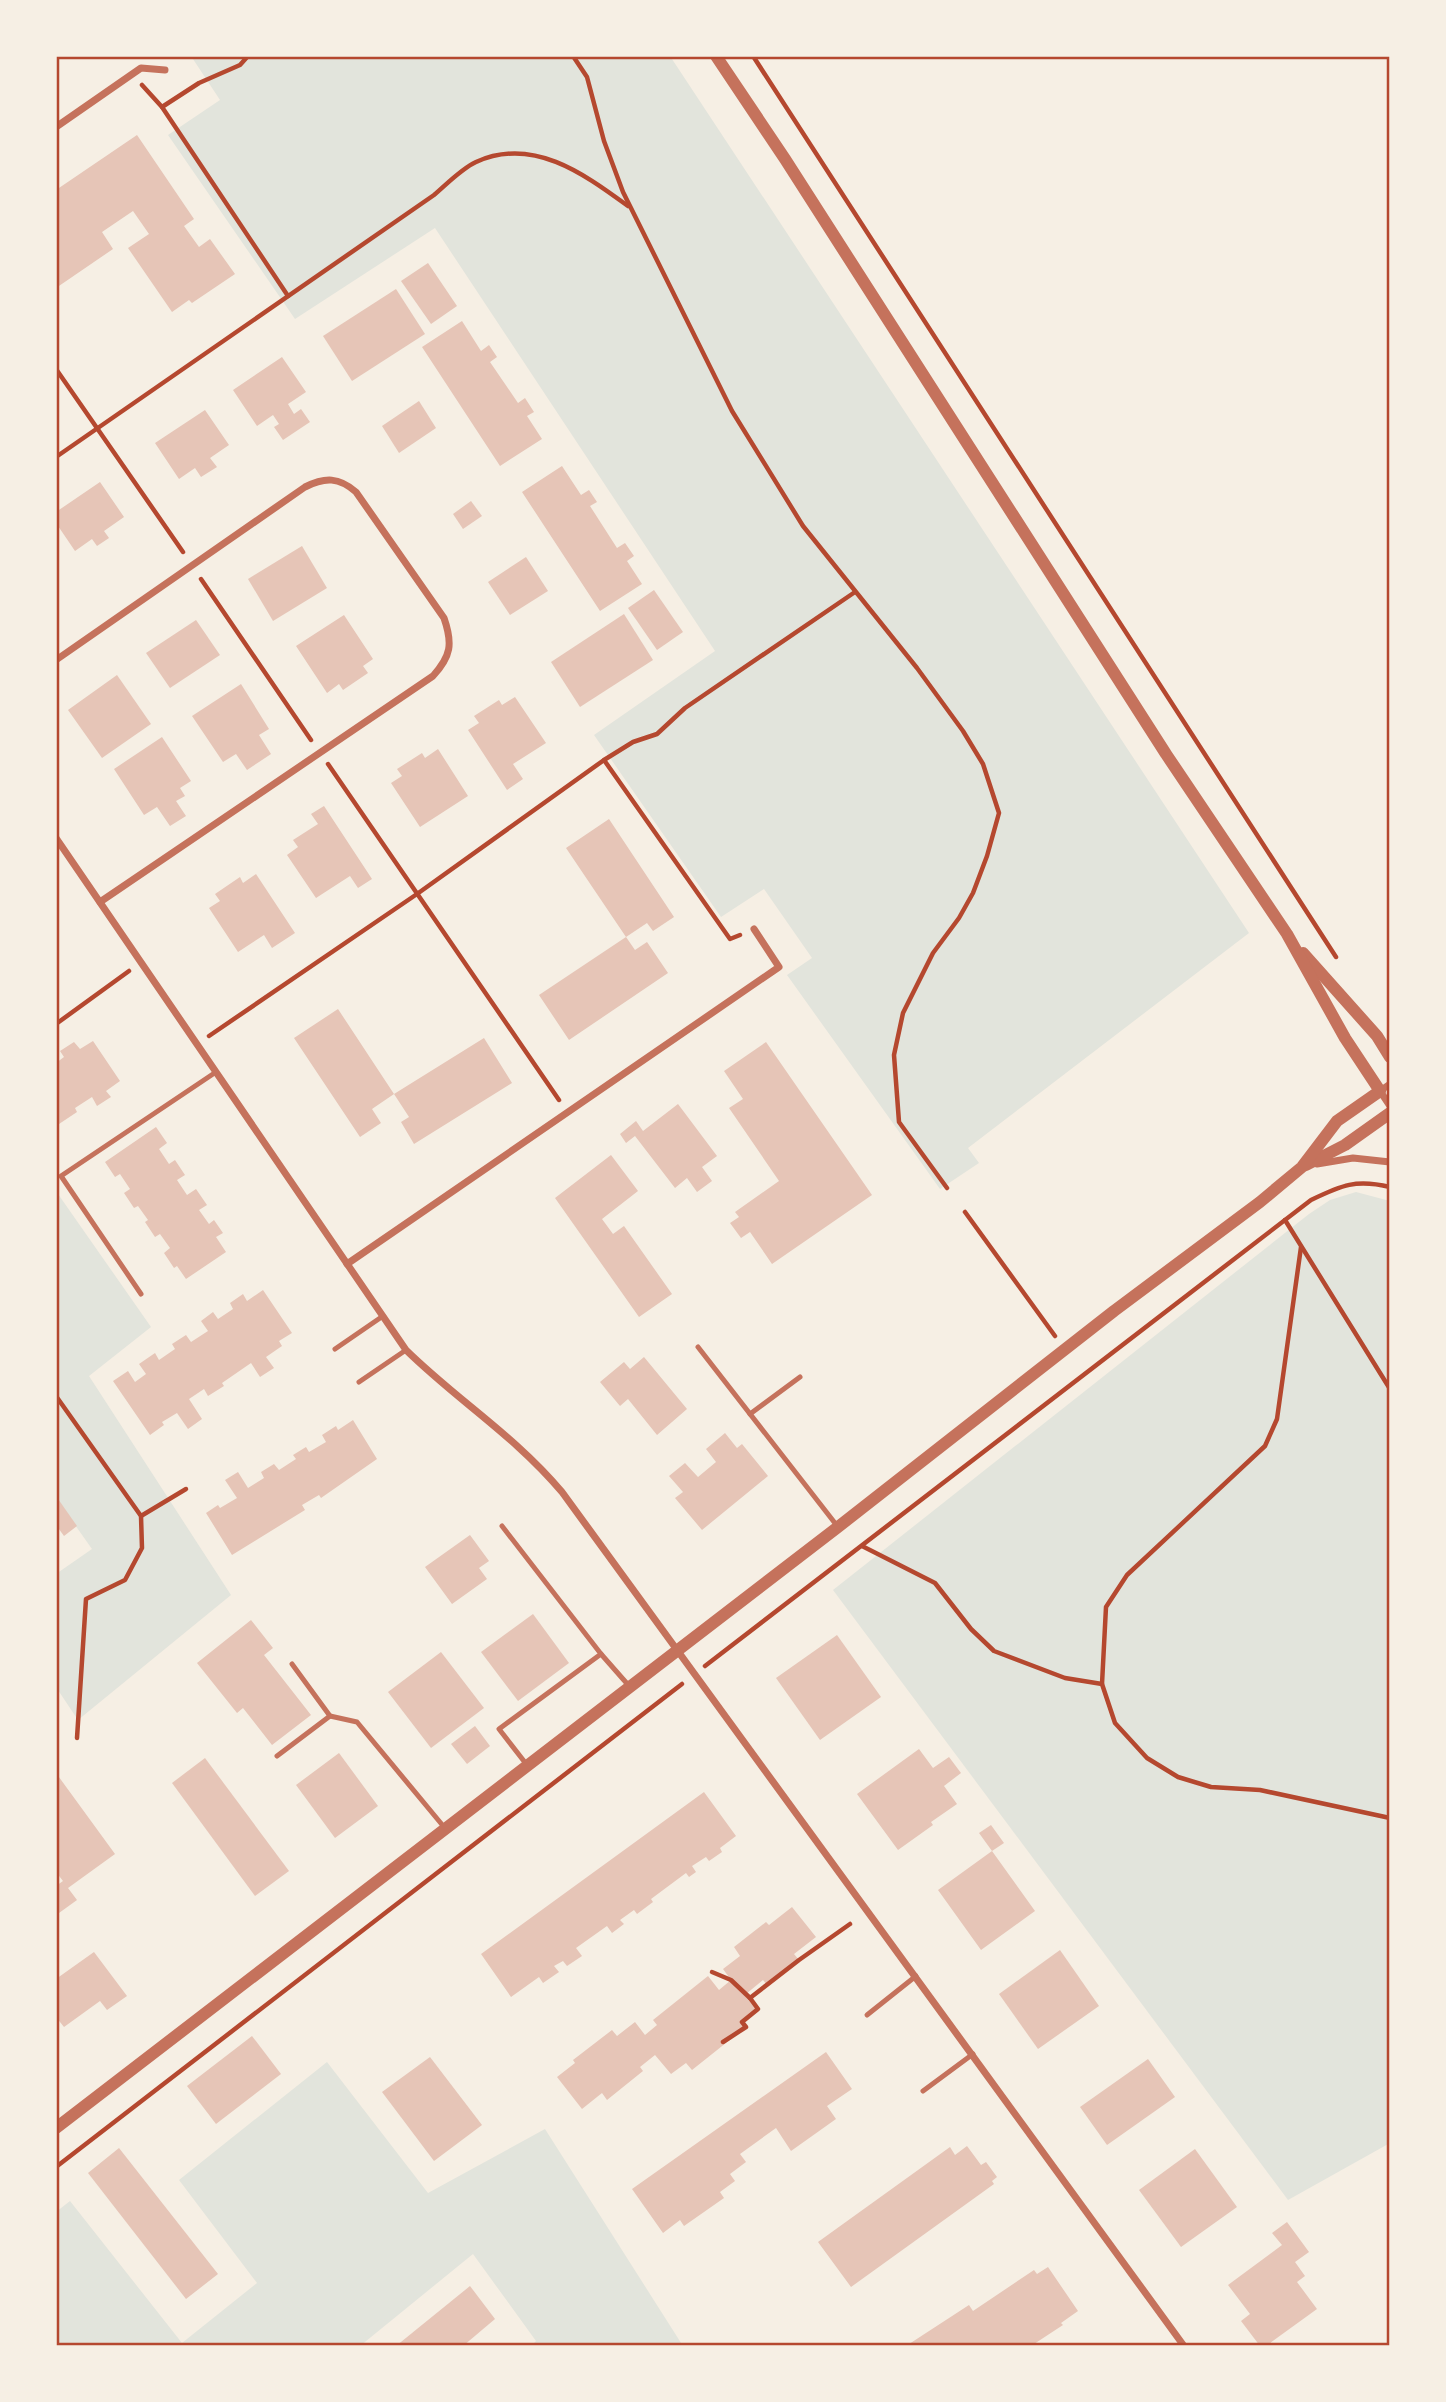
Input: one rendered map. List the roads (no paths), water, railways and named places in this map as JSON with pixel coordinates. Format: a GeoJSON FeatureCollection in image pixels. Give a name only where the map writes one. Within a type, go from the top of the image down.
{"type":"FeatureCollection","features":[{"type":"Feature","properties":{"kind":"street"},"geometry":{"type":"LineString","coordinates":[[716,56],[792,170],[1166,754],[1287,934],[1345,1038],[1385,1088],[1390,1106]]}},
{"type":"Feature","properties":{"kind":"street"},"geometry":{"type":"LineString","coordinates":[[56,127],[141,68],[165,70]]}},
{"type":"Feature","properties":{"kind":"street"},"geometry":{"type":"LineString","coordinates":[[56,660],[305,487],[325,479],[337,479],[356,492],[444,618],[450,634],[450,648],[444,664],[433,676],[100,902]]}},
{"type":"Feature","properties":{"kind":"street"},"geometry":{"type":"LineString","coordinates":[[56,838],[406,1350],[521,1447],[562,1492],[675,1651],[916,1976],[1184,2346]]}},
{"type":"Feature","properties":{"kind":"street"},"geometry":{"type":"LineString","coordinates":[[347,1264],[779,967],[754,929]]}},
{"type":"Feature","properties":{"kind":"street"},"geometry":{"type":"LineString","coordinates":[[1287,934],[1377,1036],[1390,1058]]}},
{"type":"Feature","properties":{"kind":"street"},"geometry":{"type":"LineString","coordinates":[[1377,1036],[1390,1041]]}},
{"type":"Feature","properties":{"kind":"street"},"geometry":{"type":"LineString","coordinates":[[1303,1167],[1337,1121],[1385,1088]]}},
{"type":"Feature","properties":{"kind":"street"},"geometry":{"type":"LineString","coordinates":[[56,2128],[1303,1167],[1345,1146],[1390,1113]]}},
{"type":"Feature","properties":{"kind":"street"},"geometry":{"type":"LineString","coordinates":[[1303,1167],[1353,1158],[1390,1162]]}},
{"type":"Feature","properties":{"kind":"lane"},"geometry":{"type":"LineString","coordinates":[[141,1294],[59,1177],[216,1072]]}},
{"type":"Feature","properties":{"kind":"lane"},"geometry":{"type":"LineString","coordinates":[[335,1349],[383,1316]]}},
{"type":"Feature","properties":{"kind":"lane"},"geometry":{"type":"LineString","coordinates":[[698,1347],[838,1527]]}},
{"type":"Feature","properties":{"kind":"lane"},"geometry":{"type":"LineString","coordinates":[[359,1382],[406,1350]]}},
{"type":"Feature","properties":{"kind":"lane"},"geometry":{"type":"LineString","coordinates":[[751,1414],[800,1377]]}},
{"type":"Feature","properties":{"kind":"lane"},"geometry":{"type":"LineString","coordinates":[[502,1526],[601,1654],[630,1687]]}},
{"type":"Feature","properties":{"kind":"lane"},"geometry":{"type":"LineString","coordinates":[[527,1765],[499,1729],[601,1654]]}},
{"type":"Feature","properties":{"kind":"lane"},"geometry":{"type":"LineString","coordinates":[[292,1664],[330,1716],[357,1722],[446,1829]]}},
{"type":"Feature","properties":{"kind":"lane"},"geometry":{"type":"LineString","coordinates":[[276,1756],[330,1716]]}},
{"type":"Feature","properties":{"kind":"lane"},"geometry":{"type":"LineString","coordinates":[[867,2015],[916,1976]]}},
{"type":"Feature","properties":{"kind":"lane"},"geometry":{"type":"LineString","coordinates":[[923,2091],[973,2054]]}}]}
